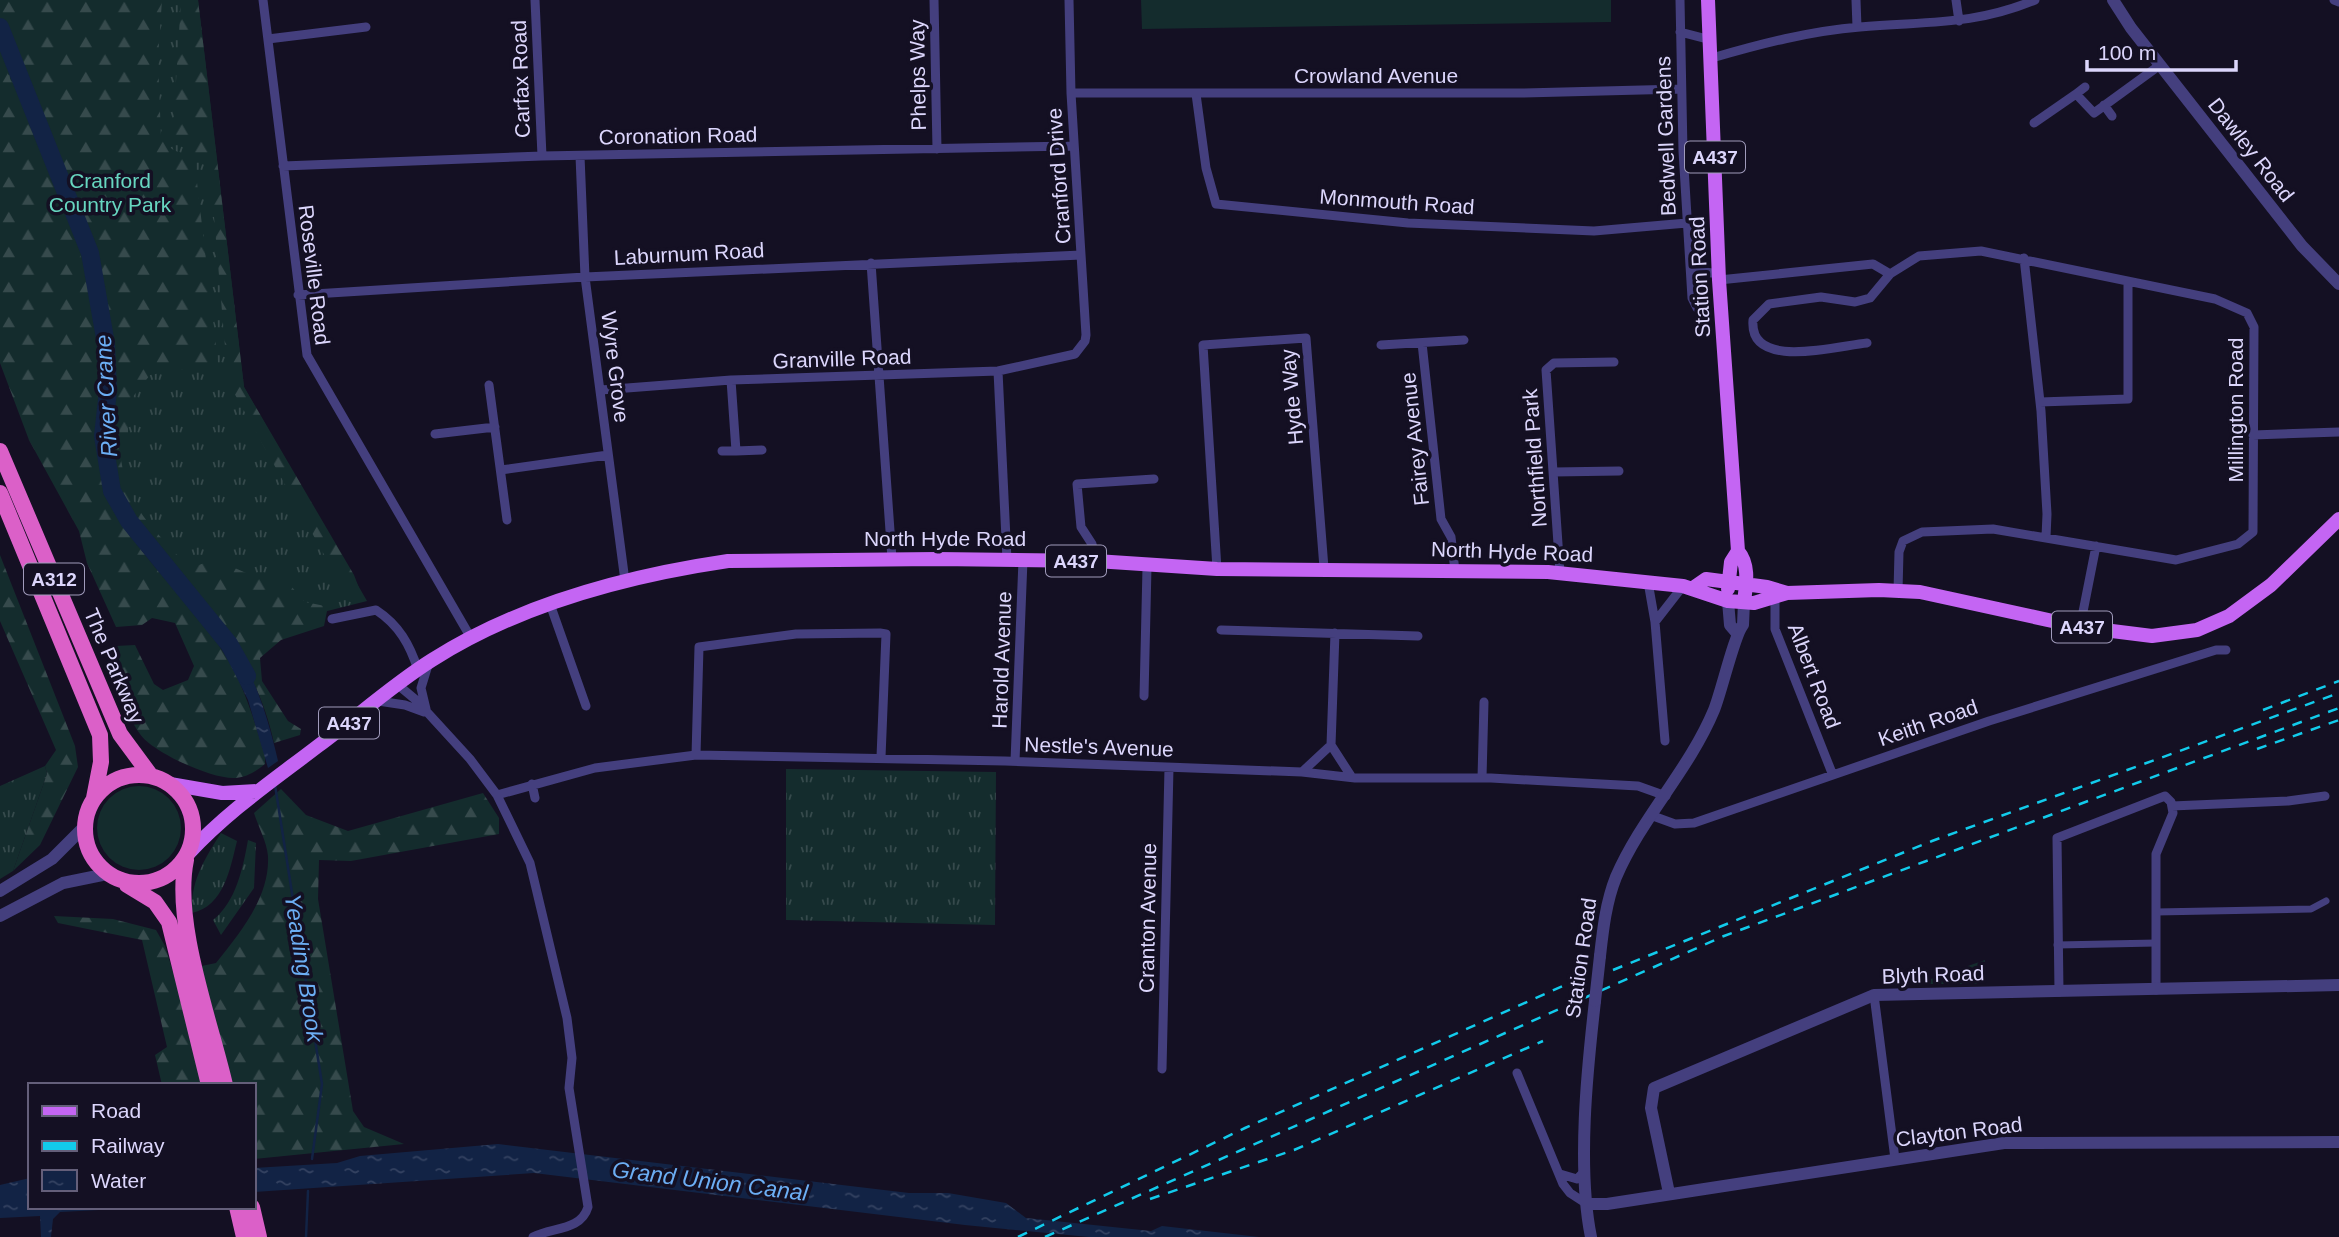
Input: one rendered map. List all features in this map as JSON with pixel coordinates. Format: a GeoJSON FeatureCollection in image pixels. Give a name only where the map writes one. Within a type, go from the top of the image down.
{"type":"FeatureCollection","features":[{"type":"Feature","properties":{"kind":"highway","name":"The Parkway"},"geometry":{"type":"LineString","coordinates":[[0,451],[120,734],[151,776]]}},
{"type":"Feature","properties":{"kind":"highway","name":"The Parkway"},"geometry":{"type":"LineString","coordinates":[[0,494],[100,735],[101,762],[94,798]]}},
{"type":"Feature","properties":{"kind":"highway"},"geometry":{"type":"LineString","coordinates":[[209,1083],[192,978],[182,906],[187,856],[194,829],[192,816],[187,804],[170,784],[151,776],[135,775],[119,779],[94,798],[85,825],[90,853],[115,878],[145,895],[163,912],[192,978],[224,1083]]}},
{"type":"Feature","properties":{"kind":"highway"},"geometry":{"type":"LineString","coordinates":[[115,878],[150,883],[165,877],[187,856]]}},
{"type":"Feature","properties":{"kind":"highway"},"geometry":{"type":"LineString","coordinates":[[237,1209],[244,1237]]}},
{"type":"Feature","properties":{"kind":"highway"},"geometry":{"type":"LineString","coordinates":[[253,1209],[259,1237]]}},
{"type":"Feature","properties":{"kind":"main road","name":"Station Road"},"geometry":{"type":"LineString","coordinates":[[1708,0],[1719,277],[1738,551],[1744,558],[1746,583],[1744,602]]}},
{"type":"Feature","properties":{"kind":"main road","name":"North Hyde Road"},"geometry":{"type":"LineString","coordinates":[[187,856],[220,820],[424,666],[471,638],[550,604],[625,581],[728,561],[1096,561],[1147,567],[1217,569],[1324,568],[1560,573],[1688,587],[1701,594],[1744,602],[1779,594],[1920,592],[2080,627],[2152,636],[2181,634],[2210,625],[2240,608],[2271,585],[2339,519]]}},
{"type":"Feature","properties":{"kind":"main road","name":"Station Road"},"geometry":{"type":"LineString","coordinates":[[1728,601],[1732,560],[1738,551]]}},
{"type":"Feature","properties":{"kind":"main road","name":"North Hyde Road"},"geometry":{"type":"LineString","coordinates":[[1688,587],[1703,579],[1746,583],[1779,594]]}},
{"type":"Feature","properties":{"kind":"main road"},"geometry":{"type":"LineString","coordinates":[[170,784],[222,793],[269,783]]}},
{"type":"Feature","properties":{"kind":"street","name":"Roseville Road"},"geometry":{"type":"LineString","coordinates":[[263,0],[298,295],[310,365],[471,638]]}},
{"type":"Feature","properties":{"kind":"street","name":"Carfax Road"},"geometry":{"type":"LineString","coordinates":[[536,0],[542,156]]}},
{"type":"Feature","properties":{"kind":"street","name":"Phelps Way"},"geometry":{"type":"LineString","coordinates":[[934,0],[937,149]]}},
{"type":"Feature","properties":{"kind":"street","name":"Cranford Drive"},"geometry":{"type":"LineString","coordinates":[[1069,0],[1071,93],[1086,335],[1081,348]]}},
{"type":"Feature","properties":{"kind":"street","name":"Bedwell Gardens"},"geometry":{"type":"LineString","coordinates":[[1680,0],[1687,223],[1692,298],[1697,309]]}},
{"type":"Feature","properties":{"kind":"street"},"geometry":{"type":"LineString","coordinates":[[1856,0],[1857,27]]}},
{"type":"Feature","properties":{"kind":"street"},"geometry":{"type":"LineString","coordinates":[[1956,0],[1959,21]]}},
{"type":"Feature","properties":{"kind":"street"},"geometry":{"type":"LineString","coordinates":[[1712,58],[1757,45],[1857,27],[1959,21],[2000,14],[2035,0]]}},
{"type":"Feature","properties":{"kind":"street","name":"Dawley Road"},"geometry":{"type":"LineString","coordinates":[[2113,0],[2160,65],[2302,246],[2339,284]]}},
{"type":"Feature","properties":{"kind":"street"},"geometry":{"type":"LineString","coordinates":[[2334,0],[2339,2]]}},
{"type":"Feature","properties":{"kind":"street"},"geometry":{"type":"LineString","coordinates":[[268,39],[366,27]]}},
{"type":"Feature","properties":{"kind":"street"},"geometry":{"type":"LineString","coordinates":[[1680,32],[1711,40]]}},
{"type":"Feature","properties":{"kind":"street"},"geometry":{"type":"LineString","coordinates":[[2076,94],[2094,113],[2160,65]]}},
{"type":"Feature","properties":{"kind":"street"},"geometry":{"type":"LineString","coordinates":[[2034,123],[2085,87]]}},
{"type":"Feature","properties":{"kind":"street","name":"Crowland Avenue"},"geometry":{"type":"LineString","coordinates":[[1071,93],[1681,89]]}},
{"type":"Feature","properties":{"kind":"street","name":"Monmouth Road"},"geometry":{"type":"LineString","coordinates":[[1196,94],[1206,168],[1216,204],[1408,223],[1594,231],[1687,223]]}},
{"type":"Feature","properties":{"kind":"street"},"geometry":{"type":"LineString","coordinates":[[2104,105],[2112,116]]}},
{"type":"Feature","properties":{"kind":"street","name":"Coronation Road"},"geometry":{"type":"LineString","coordinates":[[283,166],[542,156],[1074,146]]}},
{"type":"Feature","properties":{"kind":"street","name":"Wyre Grove"},"geometry":{"type":"LineString","coordinates":[[580,156],[585,276],[625,581]]}},
{"type":"Feature","properties":{"kind":"street","name":"Millington Road"},"geometry":{"type":"LineString","coordinates":[[1867,343],[1777,352],[1757,340],[1752,331],[1753,320],[1769,304],[1821,297],[1855,302],[1870,298],[1890,274],[1919,256],[1981,251],[2215,299],[2247,313],[2254,327],[2253,532],[2238,544],[2176,560],[1985,528],[1916,533],[1903,541],[1899,552],[1898,591]]}},
{"type":"Feature","properties":{"kind":"street","name":"Laburnum Road"},"geometry":{"type":"LineString","coordinates":[[298,295],[585,276],[1082,255]]}},
{"type":"Feature","properties":{"kind":"street"},"geometry":{"type":"LineString","coordinates":[[2024,258],[2040,402],[2048,514],[2046,537]]}},
{"type":"Feature","properties":{"kind":"street"},"geometry":{"type":"LineString","coordinates":[[871,263],[892,559]]}},
{"type":"Feature","properties":{"kind":"street"},"geometry":{"type":"LineString","coordinates":[[1691,270],[1719,277],[1873,264],[1890,274]]}},
{"type":"Feature","properties":{"kind":"street"},"geometry":{"type":"LineString","coordinates":[[2040,402],[2128,399],[2128,283]]}},
{"type":"Feature","properties":{"kind":"street","name":"Hyde Way"},"geometry":{"type":"LineString","coordinates":[[1217,569],[1203,345],[1306,338],[1324,568]]}},
{"type":"Feature","properties":{"kind":"street","name":"Fairey Avenue"},"geometry":{"type":"LineString","coordinates":[[1381,345],[1464,340]]}},
{"type":"Feature","properties":{"kind":"street","name":"Fairey Avenue"},"geometry":{"type":"LineString","coordinates":[[1422,343],[1441,519],[1451,537],[1455,571]]}},
{"type":"Feature","properties":{"kind":"street","name":"Granville Road"},"geometry":{"type":"LineString","coordinates":[[601,390],[731,380],[998,371],[1075,354],[1081,348]]}},
{"type":"Feature","properties":{"kind":"street","name":"Northfield Park"},"geometry":{"type":"LineString","coordinates":[[1560,573],[1548,365],[1614,362]]}},
{"type":"Feature","properties":{"kind":"street"},"geometry":{"type":"LineString","coordinates":[[998,371],[1007,560]]}},
{"type":"Feature","properties":{"kind":"street"},"geometry":{"type":"LineString","coordinates":[[731,380],[736,451]]}},
{"type":"Feature","properties":{"kind":"street"},"geometry":{"type":"LineString","coordinates":[[489,384],[507,520]]}},
{"type":"Feature","properties":{"kind":"street"},"geometry":{"type":"LineString","coordinates":[[435,434],[495,427]]}},
{"type":"Feature","properties":{"kind":"street"},"geometry":{"type":"LineString","coordinates":[[2253,435],[2339,432]]}},
{"type":"Feature","properties":{"kind":"street"},"geometry":{"type":"LineString","coordinates":[[722,451],[762,450]]}},
{"type":"Feature","properties":{"kind":"street"},"geometry":{"type":"LineString","coordinates":[[500,470],[608,455]]}},
{"type":"Feature","properties":{"kind":"street"},"geometry":{"type":"LineString","coordinates":[[1553,472],[1619,471]]}},
{"type":"Feature","properties":{"kind":"street"},"geometry":{"type":"LineString","coordinates":[[1096,561],[1092,544],[1081,527],[1077,484],[1154,479]]}},
{"type":"Feature","properties":{"kind":"street"},"geometry":{"type":"LineString","coordinates":[[2080,627],[2096,546]]}},
{"type":"Feature","properties":{"kind":"street","name":"Harold Avenue"},"geometry":{"type":"LineString","coordinates":[[1015,761],[1023,560]]}},
{"type":"Feature","properties":{"kind":"street"},"geometry":{"type":"LineString","coordinates":[[1144,696],[1147,567]]}},
{"type":"Feature","properties":{"kind":"street"},"geometry":{"type":"LineString","coordinates":[[1648,582],[1655,622],[1665,741]]}},
{"type":"Feature","properties":{"kind":"street"},"geometry":{"type":"LineString","coordinates":[[1655,622],[1688,587]]}},
{"type":"Feature","properties":{"kind":"street","name":"Albert Road"},"geometry":{"type":"LineString","coordinates":[[1779,594],[1775,629],[1832,774]]}},
{"type":"Feature","properties":{"kind":"street","name":"Station Road"},"geometry":{"type":"LineString","coordinates":[[1728,601],[1730,625],[1736,632]]}},
{"type":"Feature","properties":{"kind":"street","name":"Station Road"},"geometry":{"type":"LineString","coordinates":[[1591,1237],[1587,1204],[1587,1075],[1609,896],[1616,876],[1703,736],[1728,672],[1736,632],[1743,625],[1744,602]]}},
{"type":"Feature","properties":{"kind":"street"},"geometry":{"type":"LineString","coordinates":[[550,604],[586,706]]}},
{"type":"Feature","properties":{"kind":"street"},"geometry":{"type":"LineString","coordinates":[[332,619],[376,610],[391,620],[424,666],[421,688],[428,714]]}},
{"type":"Feature","properties":{"kind":"street"},"geometry":{"type":"LineString","coordinates":[[1222,630],[1418,636]]}},
{"type":"Feature","properties":{"kind":"street"},"geometry":{"type":"LineString","coordinates":[[696,755],[699,647],[796,634],[880,633],[886,634],[881,757]]}},
{"type":"Feature","properties":{"kind":"street"},"geometry":{"type":"LineString","coordinates":[[1335,634],[1331,745],[1351,776]]}},
{"type":"Feature","properties":{"kind":"street","name":"Keith Road"},"geometry":{"type":"LineString","coordinates":[[1653,816],[1675,824],[1694,823],[1832,774],[2219,647]]}},
{"type":"Feature","properties":{"kind":"street"},"geometry":{"type":"LineString","coordinates":[[398,685],[470,759],[497,795],[530,863],[567,1018],[572,1058],[569,1088],[588,1208],[585,1217],[576,1224],[533,1237]]}},
{"type":"Feature","properties":{"kind":"street"},"geometry":{"type":"LineString","coordinates":[[378,701],[405,705],[428,714]]}},
{"type":"Feature","properties":{"kind":"street"},"geometry":{"type":"LineString","coordinates":[[1482,778],[1484,702]]}},
{"type":"Feature","properties":{"kind":"street"},"geometry":{"type":"LineString","coordinates":[[1302,772],[1331,745]]}},
{"type":"Feature","properties":{"kind":"street","name":"Nestle's Avenue"},"geometry":{"type":"LineString","coordinates":[[497,795],[595,768],[696,755],[881,757],[1351,776],[1482,778],[1638,786],[1666,796]]}},
{"type":"Feature","properties":{"kind":"street","name":"Cranton Avenue"},"geometry":{"type":"LineString","coordinates":[[1162,1069],[1169,768]]}},
{"type":"Feature","properties":{"kind":"street"},"geometry":{"type":"LineString","coordinates":[[531,784],[535,798]]}},
{"type":"Feature","properties":{"kind":"street"},"geometry":{"type":"LineString","coordinates":[[2059,992],[2057,838],[2165,796],[2173,813],[2156,854],[2156,990]]}},
{"type":"Feature","properties":{"kind":"street"},"geometry":{"type":"LineString","coordinates":[[2172,806],[2288,801],[2325,796]]}},
{"type":"Feature","properties":{"kind":"street"},"geometry":{"type":"LineString","coordinates":[[0,891],[52,859],[85,825]]}},
{"type":"Feature","properties":{"kind":"street"},"geometry":{"type":"LineString","coordinates":[[0,916],[63,883],[115,878]]}},
{"type":"Feature","properties":{"kind":"street"},"geometry":{"type":"LineString","coordinates":[[2156,912],[2311,909],[2326,901]]}},
{"type":"Feature","properties":{"kind":"street"},"geometry":{"type":"LineString","coordinates":[[2057,945],[2156,943]]}},
{"type":"Feature","properties":{"kind":"street","name":"Blyth Road"},"geometry":{"type":"LineString","coordinates":[[1669,1193],[1651,1108],[1654,1088],[1874,995],[2339,985]]}},
{"type":"Feature","properties":{"kind":"street"},"geometry":{"type":"LineString","coordinates":[[1874,995],[1895,1159]]}},
{"type":"Feature","properties":{"kind":"street"},"geometry":{"type":"LineString","coordinates":[[1517,1073],[1570,1193],[1587,1204]]}},
{"type":"Feature","properties":{"kind":"street","name":"Clayton Road"},"geometry":{"type":"LineString","coordinates":[[1587,1204],[1606,1204],[2004,1143],[2339,1142]]}},
{"type":"Feature","properties":{"kind":"street"},"geometry":{"type":"LineString","coordinates":[[1560,1174],[1577,1179],[1587,1168]]}},
{"type":"Feature","properties":{"kind":"green space","name":"Cranford Country Park"},"geometry":{"type":"Polygon","coordinates":[[[0,0],[198,0],[244,387],[367,601],[228,636],[123,505],[116,487],[108,433],[91,435],[0,241],[0,0]]]}},
{"type":"Feature","properties":{"kind":"green space"},"geometry":{"type":"Polygon","coordinates":[[[0,0],[162,0],[158,58],[161,138],[195,165],[218,363],[150,375],[128,403],[128,440],[109,440],[112,390],[110,342],[93,251],[0,18],[0,0]]]}},
{"type":"Feature","properties":{"kind":"green space"},"geometry":{"type":"Polygon","coordinates":[[[181,0],[198,0],[244,387],[354,575],[359,588],[354,590],[331,567],[228,382],[212,193],[206,162],[177,138],[173,130],[181,0]]]}},
{"type":"Feature","properties":{"kind":"green space"},"geometry":{"type":"Polygon","coordinates":[[[1141,0],[1611,0],[1611,22],[1142,29],[1141,0]]]}},
{"type":"Feature","properties":{"kind":"green space"},"geometry":{"type":"Polygon","coordinates":[[[0,55],[70,223],[90,293],[98,349],[98,451],[106,491],[126,529],[205,627],[234,670],[265,756],[265,764],[244,776],[226,777],[184,764],[157,749],[134,725],[107,653],[116,646],[135,645],[154,684],[163,690],[188,680],[194,666],[175,623],[152,618],[142,625],[116,627],[87,563],[79,531],[29,440],[0,363],[0,55]]]}},
{"type":"Feature","properties":{"kind":"green space"},"geometry":{"type":"Polygon","coordinates":[[[109,447],[120,450],[128,488],[135,503],[191,570],[208,562],[225,564],[260,577],[283,577],[305,602],[325,606],[327,611],[324,626],[281,640],[260,658],[262,681],[288,721],[301,729],[300,735],[274,743],[264,707],[232,644],[123,505],[116,487],[109,447]]]}},
{"type":"Feature","properties":{"kind":"green space"},"geometry":{"type":"Polygon","coordinates":[[[0,555],[75,746],[78,767],[40,845],[13,871],[47,774],[45,766],[56,750],[0,621],[0,555]]]}},
{"type":"Feature","properties":{"kind":"green space"},"geometry":{"type":"Polygon","coordinates":[[[45,766],[47,774],[13,871],[0,879],[0,786],[45,766]]]}},
{"type":"Feature","properties":{"kind":"green space"},"geometry":{"type":"Polygon","coordinates":[[[786,769],[996,772],[995,925],[786,920],[786,769]]]}},
{"type":"Feature","properties":{"kind":"green space"},"geometry":{"type":"Polygon","coordinates":[[[139,786],[155,789],[169,798],[178,812],[181,828],[178,844],[169,858],[155,867],[139,870],[123,867],[109,858],[100,844],[97,828],[100,812],[109,798],[123,789],[139,786]]]}},
{"type":"Feature","properties":{"kind":"green space"},"geometry":{"type":"Polygon","coordinates":[[[281,789],[306,815],[348,831],[483,793],[499,818],[499,834],[351,861],[319,860],[318,899],[353,1111],[364,1127],[404,1144],[256,1159],[256,1083],[162,1083],[155,1055],[167,1047],[142,940],[58,923],[54,916],[113,919],[156,930],[165,946],[173,972],[216,963],[252,914],[264,886],[268,856],[254,813],[281,789]]]}},
{"type":"Feature","properties":{"kind":"green space"},"geometry":{"type":"Polygon","coordinates":[[[221,833],[237,841],[228,874],[212,903],[192,913],[196,881],[204,861],[221,833]]]}},
{"type":"Feature","properties":{"kind":"green space"},"geometry":{"type":"Polygon","coordinates":[[[248,840],[256,843],[254,888],[221,935],[213,920],[233,894],[248,840]]]}},
{"type":"Feature","properties":{"kind":"green space"},"geometry":{"type":"Polygon","coordinates":[[[1985,960],[1985,975],[1977,984],[1930,984],[1931,979],[1985,960]]]}},
{"type":"Feature","properties":{"kind":"water"},"geometry":{"type":"Polygon","coordinates":[[[240,654],[258,693],[275,747],[278,761],[268,768],[248,700],[229,662],[240,654]]]}},
{"type":"Feature","properties":{"kind":"water","name":"Grand Union Canal"},"geometry":{"type":"Polygon","coordinates":[[[498,1144],[909,1193],[948,1193],[1006,1203],[1026,1218],[1151,1231],[1162,1226],[1259,1237],[1089,1237],[965,1225],[534,1173],[256,1192],[256,1168],[337,1163],[360,1156],[498,1144]]]}},
{"type":"Feature","properties":{"kind":"water"},"geometry":{"type":"Polygon","coordinates":[[[28,1178],[28,1209],[118,1209],[60,1212],[53,1219],[51,1237],[41,1237],[40,1216],[0,1218],[0,1185],[28,1178]]]}},
{"type":"Feature","properties":{"kind":"waterway","name":"River Crane"},"geometry":{"type":"LineString","coordinates":[[0,27],[90,253],[106,344],[108,391],[103,436],[112,491],[129,521],[229,644],[247,676]]}},
{"type":"Feature","properties":{"kind":"waterway","name":"Yeading Brook"},"geometry":{"type":"LineString","coordinates":[[275,785],[322,1084],[312,1159]]}},
{"type":"Feature","properties":{"kind":"waterway","name":"Yeading Brook"},"geometry":{"type":"LineString","coordinates":[[306,1237],[308,1191]]}},
{"type":"Feature","properties":{"kind":"railway"},"geometry":{"type":"LineString","coordinates":[[2263,710],[2339,681]]}},
{"type":"Feature","properties":{"kind":"railway"},"geometry":{"type":"LineString","coordinates":[[1613,970],[1932,841],[2339,693]]}},
{"type":"Feature","properties":{"kind":"railway"},"geometry":{"type":"LineString","coordinates":[[1045,1237],[1724,936],[2339,708]]}},
{"type":"Feature","properties":{"kind":"railway"},"geometry":{"type":"LineString","coordinates":[[2257,749],[2339,720]]}},
{"type":"Feature","properties":{"kind":"railway"},"geometry":{"type":"LineString","coordinates":[[1018,1237],[1245,1128],[1583,977]]}},
{"type":"Feature","properties":{"kind":"railway"},"geometry":{"type":"LineString","coordinates":[[1150,1199],[1294,1150],[1543,1041]]}}]}
